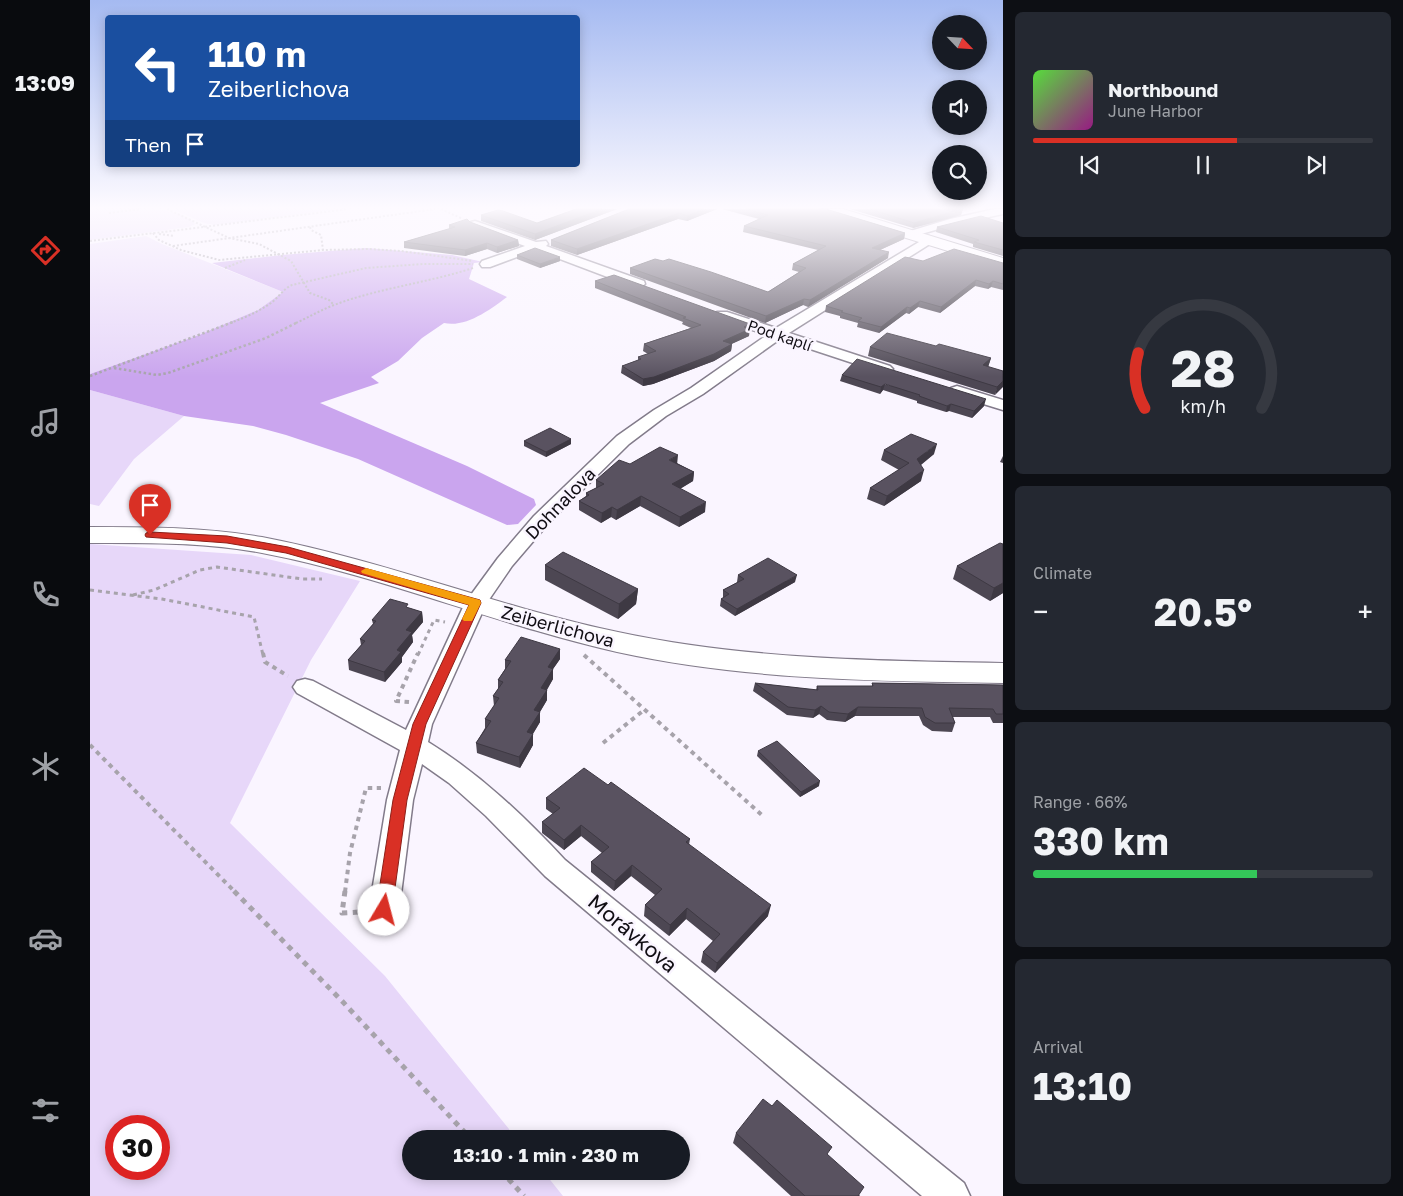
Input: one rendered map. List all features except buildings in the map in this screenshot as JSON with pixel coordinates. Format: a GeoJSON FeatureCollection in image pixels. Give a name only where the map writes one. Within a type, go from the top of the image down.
{"type":"FeatureCollection","features":[{"type":"Feature","properties":{"kind":"street"},"geometry":{"type":"LineString","coordinates":[[588,265],[653,289]]}},
{"type":"Feature","properties":{"kind":"street","name":"Dohnalova"},"geometry":{"type":"LineString","coordinates":[[384,910],[400,800],[428,702],[476,603],[505,562],[541,520],[623,440],[660,413],[697,391],[777,334],[889,265]]}},
{"type":"Feature","properties":{"kind":"street","name":"Pod kaplí"},"geometry":{"type":"LineString","coordinates":[[708,309],[777,334],[899,373]]}},
{"type":"Feature","properties":{"kind":"street"},"geometry":{"type":"LineString","coordinates":[[945,387],[1003,405]]}},
{"type":"Feature","properties":{"kind":"street","name":"Zeiberlichova"},"geometry":{"type":"LineString","coordinates":[[90,535],[170,535],[260,545],[342,564],[601,638],[704,656],[825,668],[1003,673]]}},
{"type":"Feature","properties":{"kind":"street","name":"Morávkova"},"geometry":{"type":"LineString","coordinates":[[306,687],[414,746],[464,781],[515,824],[555,868],[951,1196]]}},
{"type":"Feature","properties":{"kind":"path"},"geometry":{"type":"LineString","coordinates":[[225,268],[232,265]]}},
{"type":"Feature","properties":{"kind":"path"},"geometry":{"type":"LineString","coordinates":[[294,265],[296,272],[305,282],[310,293],[329,300],[334,305]]}},
{"type":"Feature","properties":{"kind":"path"},"geometry":{"type":"LineString","coordinates":[[90,376],[186,341],[259,311],[284,294],[287,287],[366,268],[411,265]]}},
{"type":"Feature","properties":{"kind":"path"},"geometry":{"type":"LineString","coordinates":[[114,368],[157,375],[168,373],[266,338],[334,305],[384,290],[439,279],[483,265]]}},
{"type":"Feature","properties":{"kind":"path"},"geometry":{"type":"LineString","coordinates":[[134,596],[154,590],[200,570],[217,567],[302,579],[329,578]]}},
{"type":"Feature","properties":{"kind":"path"},"geometry":{"type":"LineString","coordinates":[[90,590],[162,599],[254,618],[265,662],[306,687]]}},
{"type":"Feature","properties":{"kind":"path"},"geometry":{"type":"LineString","coordinates":[[582,653],[764,818]]}},
{"type":"Feature","properties":{"kind":"path"},"geometry":{"type":"LineString","coordinates":[[603,743],[644,710]]}},
{"type":"Feature","properties":{"kind":"path"},"geometry":{"type":"LineString","coordinates":[[90,746],[342,1001],[463,1130]]}},
{"type":"Feature","properties":{"kind":"path"},"geometry":{"type":"LineString","coordinates":[[509,1180],[524,1196]]}},
{"type":"Feature","properties":{"kind":"shaded area"},"geometry":{"type":"Polygon","coordinates":[[[90,265],[214,265],[283,292],[258,310],[199,335],[90,374],[90,265]]]}},
{"type":"Feature","properties":{"kind":"shaded area"},"geometry":{"type":"Polygon","coordinates":[[[216,265],[473,265],[469,279],[507,297],[486,312],[469,320],[461,323],[444,323],[422,338],[398,361],[371,377],[379,383],[320,403],[467,466],[534,499],[536,505],[518,524],[507,525],[358,459],[286,435],[253,426],[184,416],[90,390],[90,374],[199,335],[258,310],[283,292],[216,265]]]}},
{"type":"Feature","properties":{"kind":"shaded area"},"geometry":{"type":"Polygon","coordinates":[[[90,390],[184,416],[134,459],[99,506],[90,504],[90,390]]]}},
{"type":"Feature","properties":{"kind":"shaded area"},"geometry":{"type":"Polygon","coordinates":[[[90,544],[251,555],[360,581],[311,660],[230,823],[385,976],[510,1130],[402,1130],[402,1180],[550,1180],[563,1196],[90,1196],[90,544]]]}},
{"type":"Feature","properties":{"kind":"slow traffic"},"geometry":{"type":"LineString","coordinates":[[366,571],[476,603],[468,619]]}},
{"type":"Feature","properties":{"kind":"route"},"geometry":{"type":"LineString","coordinates":[[150,535],[227,540],[288,550],[476,603],[428,702],[420,724],[400,800],[384,910]]}}]}
